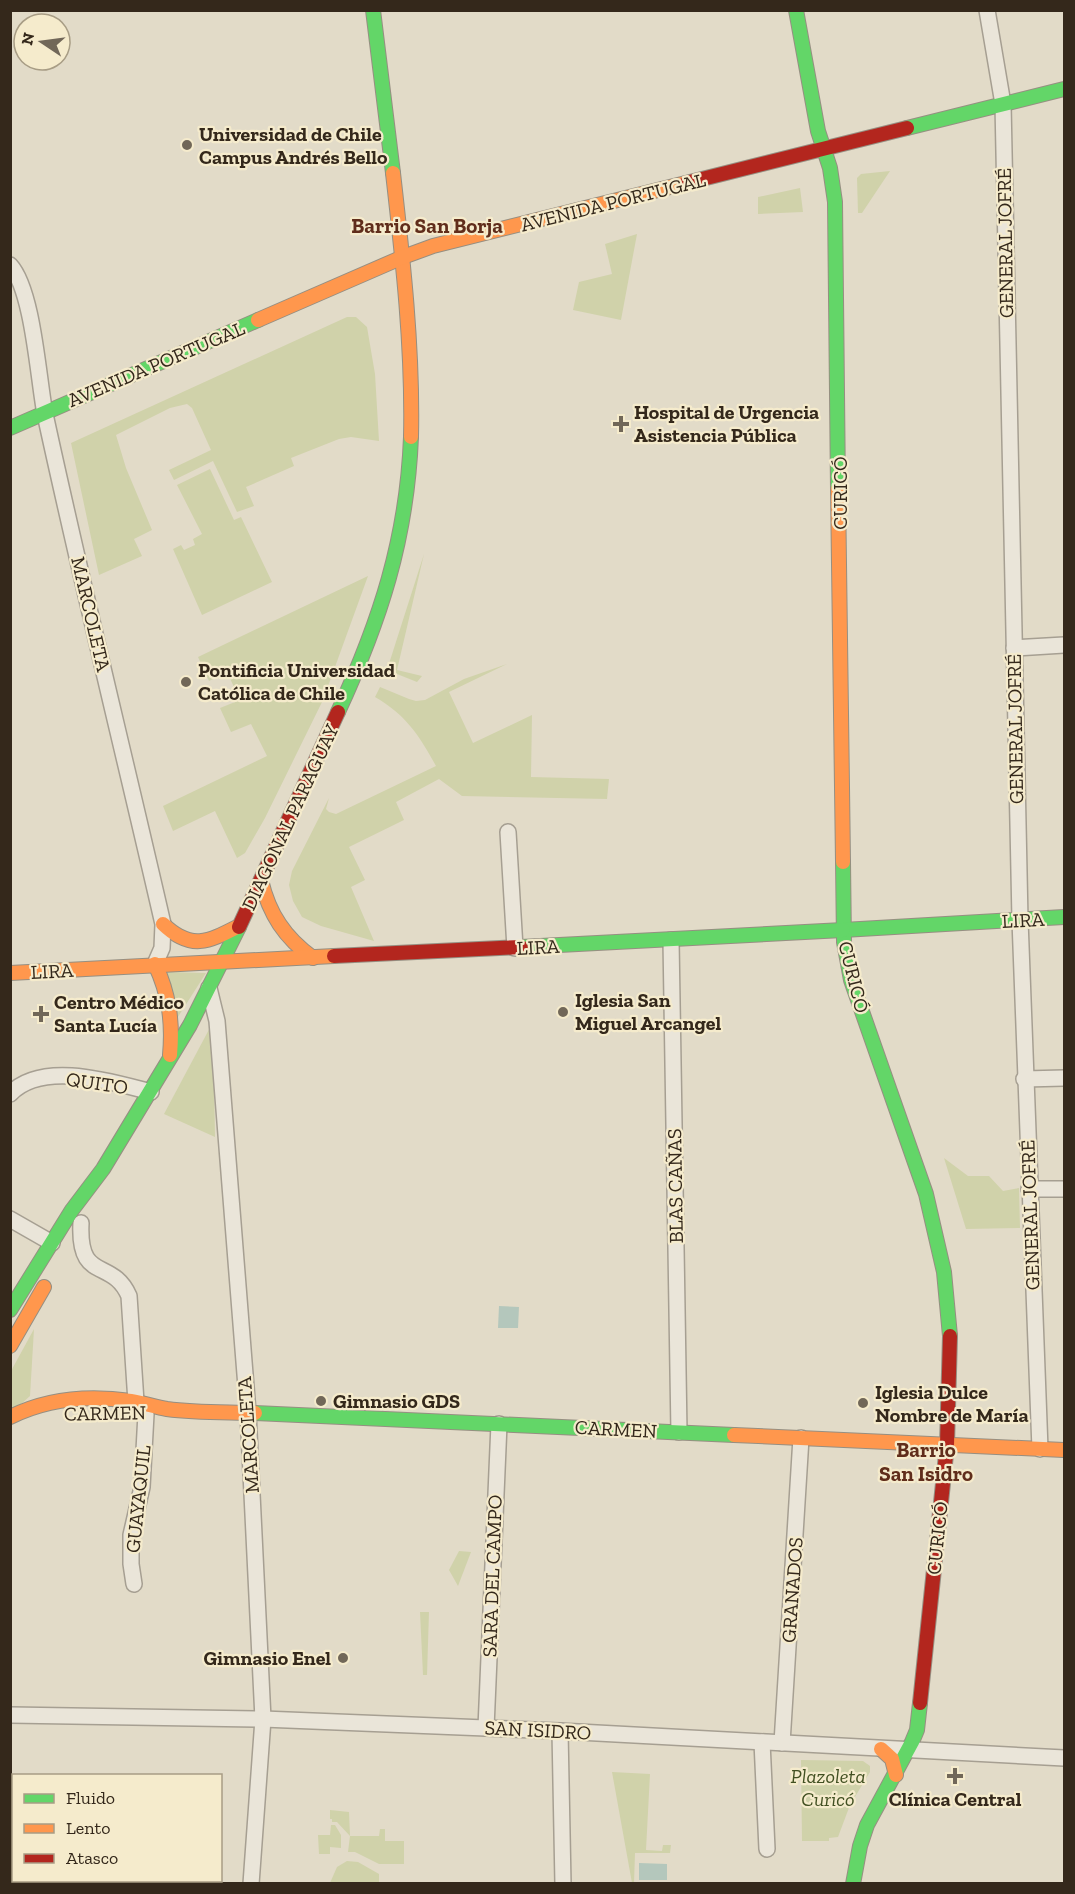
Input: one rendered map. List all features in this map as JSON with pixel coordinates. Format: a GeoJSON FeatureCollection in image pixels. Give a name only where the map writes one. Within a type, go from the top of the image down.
{"type":"FeatureCollection","features":[{"type":"Feature","properties":{"kind":"main road","name":"DIAGONAL PARAGUAY"},"geometry":{"type":"LineString","coordinates":[[10,1310],[79,1198],[103,1169],[151,1092],[223,961],[364,653],[391,575],[400,537],[410,464],[412,383],[403,257],[374,10]]}},
{"type":"Feature","properties":{"kind":"main road","name":"CURICÓ"},"geometry":{"type":"LineString","coordinates":[[796,10],[818,131],[832,178],[836,202],[843,930],[851,980],[926,1194],[935,1226],[944,1272],[950,1339],[947,1445],[917,1730],[896,1775],[867,1826],[858,1855],[853,1884]]}},
{"type":"Feature","properties":{"kind":"main road","name":"AVENIDA PORTUGAL"},"geometry":{"type":"LineString","coordinates":[[10,429],[403,257],[450,241],[608,204],[1065,89]]}},
{"type":"Feature","properties":{"kind":"main road"},"geometry":{"type":"LineString","coordinates":[[261,880],[263,894],[273,919],[288,938],[313,958]]}},
{"type":"Feature","properties":{"kind":"main road","name":"LIRA"},"geometry":{"type":"LineString","coordinates":[[10,973],[671,940],[1065,917]]}},
{"type":"Feature","properties":{"kind":"main road"},"geometry":{"type":"LineString","coordinates":[[163,924],[170,932],[184,941],[198,943],[212,940],[239,926]]}},
{"type":"Feature","properties":{"kind":"main road"},"geometry":{"type":"LineString","coordinates":[[155,964],[166,987],[172,1010],[169,1061]]}},
{"type":"Feature","properties":{"kind":"main road","name":"DIAGONAL PARAGUAY"},"geometry":{"type":"LineString","coordinates":[[69,1243],[93,1198],[103,1169]]}},
{"type":"Feature","properties":{"kind":"main road"},"geometry":{"type":"LineString","coordinates":[[10,1346],[52,1274]]}},
{"type":"Feature","properties":{"kind":"main road","name":"CARMEN"},"geometry":{"type":"LineString","coordinates":[[10,1417],[31,1407],[71,1399],[141,1408],[1065,1450]]}},
{"type":"Feature","properties":{"kind":"main road","name":"CARMEN"},"geometry":{"type":"LineString","coordinates":[[114,1413],[141,1408]]}},
{"type":"Feature","properties":{"kind":"main road","name":"CARMEN"},"geometry":{"type":"LineString","coordinates":[[14,1431],[47,1416],[82,1412]]}},
{"type":"Feature","properties":{"kind":"main road"},"geometry":{"type":"LineString","coordinates":[[881,1749],[892,1759],[896,1775]]}},
{"type":"Feature","properties":{"kind":"street","name":"GENERAL JOFRÉ"},"geometry":{"type":"LineString","coordinates":[[987,10],[1003,104],[1024,1079],[1040,1449]]}},
{"type":"Feature","properties":{"kind":"street","name":"MARCOLETA"},"geometry":{"type":"LineString","coordinates":[[10,265],[20,278],[26,298],[45,412],[163,924],[162,948],[155,964]]}},
{"type":"Feature","properties":{"kind":"street"},"geometry":{"type":"LineString","coordinates":[[1014,648],[1065,645]]}},
{"type":"Feature","properties":{"kind":"street"},"geometry":{"type":"LineString","coordinates":[[508,832],[515,948]]}},
{"type":"Feature","properties":{"kind":"street","name":"BLAS CAÑAS"},"geometry":{"type":"LineString","coordinates":[[671,940],[679,1432]]}},
{"type":"Feature","properties":{"kind":"street","name":"MARCOLETA"},"geometry":{"type":"LineString","coordinates":[[209,988],[217,1021],[248,1412],[263,1719],[251,1884]]}},
{"type":"Feature","properties":{"kind":"street","name":"QUITO"},"geometry":{"type":"LineString","coordinates":[[10,1094],[26,1083],[61,1077],[105,1080],[151,1092]]}},
{"type":"Feature","properties":{"kind":"street"},"geometry":{"type":"LineString","coordinates":[[1024,1079],[1065,1078]]}},
{"type":"Feature","properties":{"kind":"street"},"geometry":{"type":"LineString","coordinates":[[1029,1189],[1065,1188]]}},
{"type":"Feature","properties":{"kind":"street"},"geometry":{"type":"LineString","coordinates":[[10,1219],[52,1243]]}},
{"type":"Feature","properties":{"kind":"street","name":"GUAYAQUIL"},"geometry":{"type":"LineString","coordinates":[[81,1223],[80,1242],[87,1260],[120,1282],[129,1296],[141,1408],[142,1487],[132,1522],[130,1541],[134,1584]]}},
{"type":"Feature","properties":{"kind":"street","name":"SARA DEL CAMPO"},"geometry":{"type":"LineString","coordinates":[[486,1728],[499,1424]]}},
{"type":"Feature","properties":{"kind":"street","name":"GRANADOS"},"geometry":{"type":"LineString","coordinates":[[782,1743],[801,1438]]}},
{"type":"Feature","properties":{"kind":"street","name":"SAN ISIDRO"},"geometry":{"type":"LineString","coordinates":[[10,1715],[263,1719],[560,1731],[1065,1758]]}},
{"type":"Feature","properties":{"kind":"street"},"geometry":{"type":"LineString","coordinates":[[560,1731],[563,1884]]}},
{"type":"Feature","properties":{"kind":"street"},"geometry":{"type":"LineString","coordinates":[[762,1742],[767,1849]]}},
{"type":"Feature","properties":{"kind":"green space"},"geometry":{"type":"Polygon","coordinates":[[[890,171],[862,213],[858,213],[857,178],[861,174],[890,171]]]}},
{"type":"Feature","properties":{"kind":"green space"},"geometry":{"type":"Polygon","coordinates":[[[800,188],[803,212],[758,214],[758,197],[800,188]]]}},
{"type":"Feature","properties":{"kind":"green space"},"geometry":{"type":"Polygon","coordinates":[[[637,234],[621,320],[573,310],[579,282],[612,274],[605,244],[637,234]]]}},
{"type":"Feature","properties":{"kind":"green space"},"geometry":{"type":"Polygon","coordinates":[[[347,317],[356,317],[367,327],[375,374],[379,441],[351,437],[339,439],[291,458],[294,466],[246,487],[254,506],[237,512],[213,461],[174,480],[169,470],[211,450],[192,408],[187,404],[170,408],[116,435],[126,468],[152,530],[134,539],[142,556],[99,575],[71,443],[347,317]]]}},
{"type":"Feature","properties":{"kind":"green space"},"geometry":{"type":"Polygon","coordinates":[[[210,469],[234,520],[241,517],[272,582],[202,615],[173,549],[181,545],[184,550],[195,545],[193,539],[202,534],[177,485],[210,469]]]}},
{"type":"Feature","properties":{"kind":"green space"},"geometry":{"type":"Polygon","coordinates":[[[424,554],[397,670],[422,676],[417,682],[387,670],[424,554]]]}},
{"type":"Feature","properties":{"kind":"green space"},"geometry":{"type":"Polygon","coordinates":[[[368,576],[323,700],[265,818],[245,853],[237,858],[215,811],[173,831],[163,806],[267,756],[251,724],[231,732],[220,708],[240,700],[227,672],[209,681],[198,657],[368,576]]]}},
{"type":"Feature","properties":{"kind":"green space"},"geometry":{"type":"Polygon","coordinates":[[[507,664],[449,692],[473,743],[532,715],[531,777],[609,779],[607,799],[462,796],[439,779],[396,802],[404,820],[349,847],[365,880],[351,887],[374,941],[321,926],[302,917],[293,901],[289,885],[292,871],[329,798],[326,809],[336,814],[436,766],[411,727],[395,711],[375,697],[380,687],[409,699],[425,700],[464,679],[507,664]]]}},
{"type":"Feature","properties":{"kind":"green space"},"geometry":{"type":"Polygon","coordinates":[[[166,972],[206,973],[176,1020],[166,972]]]}},
{"type":"Feature","properties":{"kind":"green space"},"geometry":{"type":"Polygon","coordinates":[[[213,1022],[215,1137],[164,1114],[213,1022]]]}},
{"type":"Feature","properties":{"kind":"green space"},"geometry":{"type":"Polygon","coordinates":[[[944,1158],[968,1176],[989,1176],[1003,1191],[1019,1188],[1020,1228],[966,1229],[944,1158]]]}},
{"type":"Feature","properties":{"kind":"green space"},"geometry":{"type":"Polygon","coordinates":[[[34,1329],[30,1396],[11,1413],[11,1371],[34,1329]]]}},
{"type":"Feature","properties":{"kind":"green space"},"geometry":{"type":"Polygon","coordinates":[[[459,1551],[471,1552],[458,1586],[449,1570],[459,1551]]]}},
{"type":"Feature","properties":{"kind":"green space"},"geometry":{"type":"Polygon","coordinates":[[[420,1612],[429,1612],[427,1675],[423,1675],[420,1612]]]}},
{"type":"Feature","properties":{"kind":"green space","name":"Plazoleta Curicó"},"geometry":{"type":"Polygon","coordinates":[[[801,1760],[863,1761],[870,1766],[870,1772],[850,1805],[838,1837],[829,1838],[829,1841],[802,1841],[801,1760]]]}},
{"type":"Feature","properties":{"kind":"green space"},"geometry":{"type":"Polygon","coordinates":[[[612,1772],[650,1774],[646,1850],[662,1851],[663,1845],[671,1845],[670,1853],[635,1853],[634,1883],[632,1883],[612,1772]]]}},
{"type":"Feature","properties":{"kind":"green space"},"geometry":{"type":"Polygon","coordinates":[[[330,1810],[349,1812],[350,1836],[337,1822],[332,1822],[330,1810]]]}},
{"type":"Feature","properties":{"kind":"green space"},"geometry":{"type":"Polygon","coordinates":[[[331,1825],[335,1825],[341,1835],[341,1848],[330,1847],[330,1854],[319,1854],[318,1835],[330,1835],[331,1825]]]}},
{"type":"Feature","properties":{"kind":"green space"},"geometry":{"type":"Polygon","coordinates":[[[380,1829],[385,1829],[385,1841],[404,1841],[404,1864],[379,1864],[355,1852],[348,1852],[350,1836],[379,1836],[380,1829]]]}},
{"type":"Feature","properties":{"kind":"green space"},"geometry":{"type":"Polygon","coordinates":[[[347,1861],[358,1862],[379,1874],[379,1883],[330,1883],[337,1867],[347,1861]]]}},
{"type":"Feature","properties":{"kind":"shaded area"},"geometry":{"type":"Polygon","coordinates":[[[499,1306],[519,1307],[518,1328],[498,1328],[499,1306]]]}},
{"type":"Feature","properties":{"kind":"shaded area"},"geometry":{"type":"Polygon","coordinates":[[[639,1863],[667,1864],[667,1880],[639,1880],[639,1863]]]}},
{"type":"Feature","properties":{"kind":"traffic: fast"},"geometry":{"type":"LineString","coordinates":[[373,10],[393,173]]}},
{"type":"Feature","properties":{"kind":"traffic: fast"},"geometry":{"type":"LineString","coordinates":[[796,10],[818,131],[830,168],[835,202],[838,489]]}},
{"type":"Feature","properties":{"kind":"traffic: fast"},"geometry":{"type":"LineString","coordinates":[[907,128],[1064,89]]}},
{"type":"Feature","properties":{"kind":"traffic: fast"},"geometry":{"type":"LineString","coordinates":[[10,428],[258,320]]}},
{"type":"Feature","properties":{"kind":"traffic: fast"},"geometry":{"type":"LineString","coordinates":[[338,712],[367,645],[389,579],[404,510],[411,437]]}},
{"type":"Feature","properties":{"kind":"traffic: fast"},"geometry":{"type":"LineString","coordinates":[[843,862],[844,942],[851,980],[926,1194],[944,1272],[950,1336]]}},
{"type":"Feature","properties":{"kind":"traffic: fast"},"geometry":{"type":"LineString","coordinates":[[843,930],[1064,917]]}},
{"type":"Feature","properties":{"kind":"traffic: fast"},"geometry":{"type":"LineString","coordinates":[[10,1310],[72,1210],[103,1169],[190,1025],[239,927]]}},
{"type":"Feature","properties":{"kind":"traffic: fast"},"geometry":{"type":"LineString","coordinates":[[521,947],[843,930]]}},
{"type":"Feature","properties":{"kind":"traffic: fast"},"geometry":{"type":"LineString","coordinates":[[255,1413],[734,1435]]}},
{"type":"Feature","properties":{"kind":"traffic: fast"},"geometry":{"type":"LineString","coordinates":[[853,1884],[860,1846],[867,1825],[912,1742],[917,1730],[920,1703]]}},
{"type":"Feature","properties":{"kind":"traffic: slow"},"geometry":{"type":"LineString","coordinates":[[393,173],[409,338],[411,437]]}},
{"type":"Feature","properties":{"kind":"traffic: slow"},"geometry":{"type":"LineString","coordinates":[[258,320],[433,246],[686,183]]}},
{"type":"Feature","properties":{"kind":"traffic: slow"},"geometry":{"type":"LineString","coordinates":[[838,489],[843,862]]}},
{"type":"Feature","properties":{"kind":"traffic: slow"},"geometry":{"type":"LineString","coordinates":[[261,880],[269,904],[280,924],[294,942],[313,958]]}},
{"type":"Feature","properties":{"kind":"traffic: slow"},"geometry":{"type":"LineString","coordinates":[[163,924],[182,938],[191,941],[209,940],[239,926]]}},
{"type":"Feature","properties":{"kind":"traffic: slow"},"geometry":{"type":"LineString","coordinates":[[10,973],[334,956]]}},
{"type":"Feature","properties":{"kind":"traffic: slow"},"geometry":{"type":"LineString","coordinates":[[155,964],[164,986],[169,1008],[170,1055]]}},
{"type":"Feature","properties":{"kind":"traffic: slow"},"geometry":{"type":"LineString","coordinates":[[10,1346],[44,1287]]}},
{"type":"Feature","properties":{"kind":"traffic: slow"},"geometry":{"type":"LineString","coordinates":[[10,1417],[54,1402],[85,1398],[116,1399],[200,1412],[255,1413]]}},
{"type":"Feature","properties":{"kind":"traffic: slow"},"geometry":{"type":"LineString","coordinates":[[734,1435],[1064,1450]]}},
{"type":"Feature","properties":{"kind":"traffic: slow"},"geometry":{"type":"LineString","coordinates":[[881,1749],[892,1759],[896,1775]]}},
{"type":"Feature","properties":{"kind":"traffic: jam"},"geometry":{"type":"LineString","coordinates":[[686,183],[907,128]]}},
{"type":"Feature","properties":{"kind":"traffic: jam"},"geometry":{"type":"LineString","coordinates":[[239,927],[338,712]]}},
{"type":"Feature","properties":{"kind":"traffic: jam"},"geometry":{"type":"LineString","coordinates":[[334,956],[521,947]]}},
{"type":"Feature","properties":{"kind":"traffic: jam"},"geometry":{"type":"LineString","coordinates":[[920,1703],[947,1445],[950,1336]]}},
{"type":"Feature","properties":{"kind":"place","name":"Universidad de Chile Campus Andrés Bello"},"geometry":{"type":"Point","coordinates":[187,145]}},
{"type":"Feature","properties":{"kind":"place","name":"Hospital de Urgencia Asistencia Pública"},"geometry":{"type":"Point","coordinates":[621,424]}},
{"type":"Feature","properties":{"kind":"place","name":"Pontificia Universidad Católica de Chile"},"geometry":{"type":"Point","coordinates":[186,682]}},
{"type":"Feature","properties":{"kind":"place","name":"Iglesia San Miguel Arcangel"},"geometry":{"type":"Point","coordinates":[563,1012]}},
{"type":"Feature","properties":{"kind":"place","name":"Centro Médico Santa Lucía"},"geometry":{"type":"Point","coordinates":[41,1014]}},
{"type":"Feature","properties":{"kind":"place","name":"Gimnasio GDS"},"geometry":{"type":"Point","coordinates":[321,1401]}},
{"type":"Feature","properties":{"kind":"place","name":"Iglesia Dulce Nombre de María"},"geometry":{"type":"Point","coordinates":[863,1403]}},
{"type":"Feature","properties":{"kind":"place","name":"Gimnasio Enel"},"geometry":{"type":"Point","coordinates":[343,1658]}},
{"type":"Feature","properties":{"kind":"place","name":"Clínica Central"},"geometry":{"type":"Point","coordinates":[955,1776]}},
{"type":"Feature","properties":{"kind":"district","name":"Barrio San Borja"},"geometry":{"type":"Point","coordinates":[427,226]}},
{"type":"Feature","properties":{"kind":"district","name":"Barrio San Isidro"},"geometry":{"type":"Point","coordinates":[926,1462]}}]}
